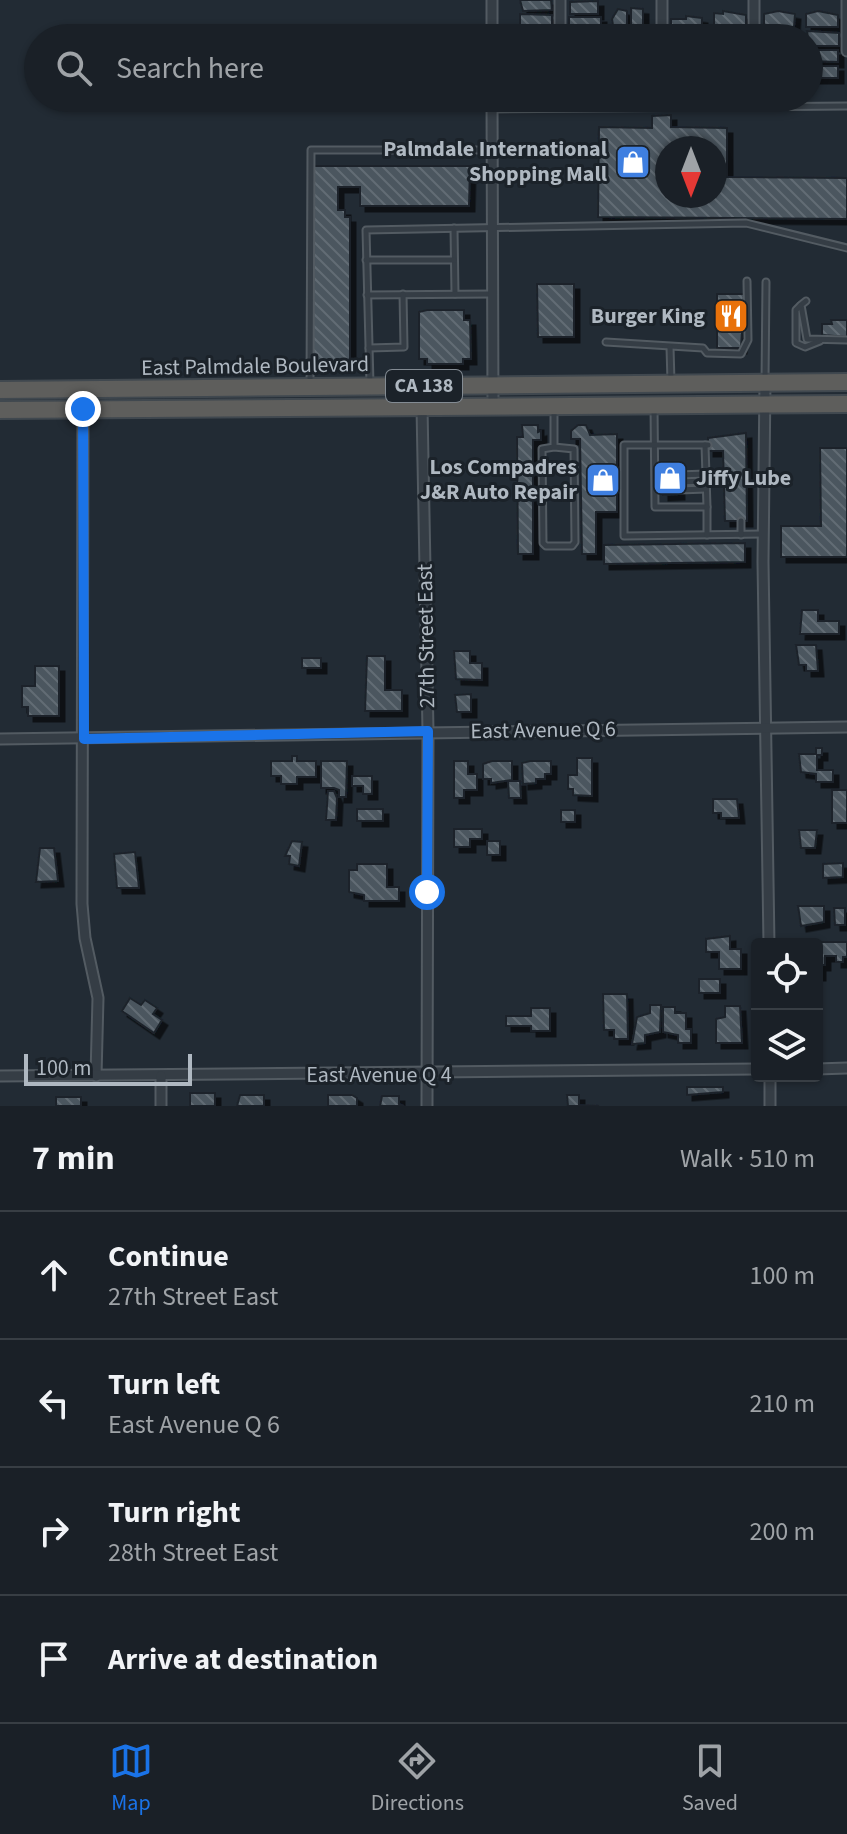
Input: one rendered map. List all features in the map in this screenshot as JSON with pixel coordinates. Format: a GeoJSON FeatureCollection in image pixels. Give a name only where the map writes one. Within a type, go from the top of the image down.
{"type":"FeatureCollection","features":[{"type":"Feature","properties":{"kind":"highway","name":"East Palmdale Boulevard"},"geometry":{"type":"LineString","coordinates":[[0,390],[847,382]]}},
{"type":"Feature","properties":{"kind":"highway","name":"East Palmdale Boulevard"},"geometry":{"type":"LineString","coordinates":[[0,410],[847,404]]}},
{"type":"Feature","properties":{"kind":"street"},"geometry":{"type":"LineString","coordinates":[[492,0],[492,24]]}},
{"type":"Feature","properties":{"kind":"street"},"geometry":{"type":"LineString","coordinates":[[560,0],[560,24]]}},
{"type":"Feature","properties":{"kind":"street"},"geometry":{"type":"LineString","coordinates":[[662,0],[662,24]]}},
{"type":"Feature","properties":{"kind":"street"},"geometry":{"type":"LineString","coordinates":[[754,0],[754,24]]}},
{"type":"Feature","properties":{"kind":"street"},"geometry":{"type":"LineString","coordinates":[[847,0],[847,51]]}},
{"type":"Feature","properties":{"kind":"street"},"geometry":{"type":"LineString","coordinates":[[492,112],[493,407]]}},
{"type":"Feature","properties":{"kind":"street"},"geometry":{"type":"LineString","coordinates":[[765,383],[763,534],[769,938]]}},
{"type":"Feature","properties":{"kind":"street","name":"27th Street East"},"geometry":{"type":"LineString","coordinates":[[422,407],[428,731],[427,1106]]}},
{"type":"Feature","properties":{"kind":"street"},"geometry":{"type":"LineString","coordinates":[[83,409],[82,904],[85,938],[98,998],[96,1076]]}},
{"type":"Feature","properties":{"kind":"street","name":"East Avenue Q 6"},"geometry":{"type":"LineString","coordinates":[[0,739],[847,727]]}},
{"type":"Feature","properties":{"kind":"street"},"geometry":{"type":"LineString","coordinates":[[823,1069],[847,1068]]}},
{"type":"Feature","properties":{"kind":"street","name":"East Avenue Q 4"},"geometry":{"type":"LineString","coordinates":[[0,1076],[426,1075],[751,1069]]}},
{"type":"Feature","properties":{"kind":"street"},"geometry":{"type":"LineString","coordinates":[[161,1076],[161,1106]]}},
{"type":"Feature","properties":{"kind":"street"},"geometry":{"type":"LineString","coordinates":[[770,1082],[770,1106]]}},
{"type":"Feature","properties":{"kind":"lane"},"geometry":{"type":"LineString","coordinates":[[823,106],[847,106]]}},
{"type":"Feature","properties":{"kind":"lane"},"geometry":{"type":"LineString","coordinates":[[310,387],[311,150],[492,150]]}},
{"type":"Feature","properties":{"kind":"lane"},"geometry":{"type":"LineString","coordinates":[[370,386],[366,230],[746,223],[847,248]]}},
{"type":"Feature","properties":{"kind":"lane"},"geometry":{"type":"LineString","coordinates":[[454,228],[455,294]]}},
{"type":"Feature","properties":{"kind":"lane"},"geometry":{"type":"LineString","coordinates":[[366,260],[454,260]]}},
{"type":"Feature","properties":{"kind":"lane"},"geometry":{"type":"LineString","coordinates":[[606,342],[703,348],[707,353],[734,355],[746,348],[747,281]]}},
{"type":"Feature","properties":{"kind":"lane"},"geometry":{"type":"LineString","coordinates":[[765,383],[766,282]]}},
{"type":"Feature","properties":{"kind":"lane"},"geometry":{"type":"LineString","coordinates":[[369,348],[404,347],[403,294]]}},
{"type":"Feature","properties":{"kind":"lane"},"geometry":{"type":"LineString","coordinates":[[367,295],[493,294]]}},
{"type":"Feature","properties":{"kind":"lane"},"geometry":{"type":"LineString","coordinates":[[820,341],[805,347],[796,343],[796,310],[804,303],[807,339],[847,340]]}},
{"type":"Feature","properties":{"kind":"lane"},"geometry":{"type":"LineString","coordinates":[[670,347],[671,383]]}},
{"type":"Feature","properties":{"kind":"lane"},"geometry":{"type":"LineString","coordinates":[[554,406],[554,447]]}},
{"type":"Feature","properties":{"kind":"lane"},"geometry":{"type":"LineString","coordinates":[[654,406],[658,479],[655,507],[707,507]]}},
{"type":"Feature","properties":{"kind":"lane"},"geometry":{"type":"LineString","coordinates":[[707,535],[706,445],[624,445],[624,536],[741,535],[763,534]]}},
{"type":"Feature","properties":{"kind":"lane"},"geometry":{"type":"LineString","coordinates":[[554,447],[574,449],[575,542],[572,546],[546,546],[543,543],[542,449],[554,447]]}},
{"type":"Feature","properties":{"kind":"lane"},"geometry":{"type":"LineString","coordinates":[[678,478],[706,478]]}},
{"type":"Feature","properties":{"kind":"lane"},"geometry":{"type":"LineString","coordinates":[[679,490],[706,489]]}},
{"type":"Feature","properties":{"kind":"lane"},"geometry":{"type":"LineString","coordinates":[[655,490],[663,490]]}},
{"type":"Feature","properties":{"kind":"lane"},"geometry":{"type":"LineString","coordinates":[[741,521],[741,535]]}},
{"type":"Feature","properties":{"kind":"building"},"geometry":{"type":"Polygon","coordinates":[[[520,0],[551,0],[552,10],[523,11],[520,0]]]}},
{"type":"Feature","properties":{"kind":"building"},"geometry":{"type":"Polygon","coordinates":[[[598,1],[598,14],[570,14],[570,2],[598,1]]]}},
{"type":"Feature","properties":{"kind":"building"},"geometry":{"type":"Polygon","coordinates":[[[631,8],[643,9],[643,24],[631,24],[631,8]]]}},
{"type":"Feature","properties":{"kind":"building"},"geometry":{"type":"Polygon","coordinates":[[[618,9],[627,11],[627,24],[613,24],[618,9]]]}},
{"type":"Feature","properties":{"kind":"building"},"geometry":{"type":"Polygon","coordinates":[[[723,11],[746,15],[746,24],[714,24],[714,13],[723,14],[723,11]]]}},
{"type":"Feature","properties":{"kind":"building"},"geometry":{"type":"Polygon","coordinates":[[[778,11],[795,14],[794,24],[764,24],[764,14],[778,11]]]}},
{"type":"Feature","properties":{"kind":"building"},"geometry":{"type":"Polygon","coordinates":[[[818,11],[838,15],[838,27],[806,24],[806,14],[818,11]]]}},
{"type":"Feature","properties":{"kind":"building"},"geometry":{"type":"Polygon","coordinates":[[[520,14],[552,15],[552,24],[520,24],[520,14]]]}},
{"type":"Feature","properties":{"kind":"building"},"geometry":{"type":"Polygon","coordinates":[[[686,16],[702,18],[702,24],[671,24],[671,19],[686,19],[686,16]]]}},
{"type":"Feature","properties":{"kind":"building"},"geometry":{"type":"Polygon","coordinates":[[[569,17],[601,17],[601,24],[569,24],[569,17]]]}},
{"type":"Feature","properties":{"kind":"building"},"geometry":{"type":"Polygon","coordinates":[[[823,32],[839,33],[839,46],[823,46],[823,32]]]}},
{"type":"Feature","properties":{"kind":"building"},"geometry":{"type":"Polygon","coordinates":[[[823,50],[838,50],[838,62],[823,61],[823,50]]]}},
{"type":"Feature","properties":{"kind":"building"},"geometry":{"type":"Polygon","coordinates":[[[823,66],[838,66],[838,78],[823,78],[823,66]]]}},
{"type":"Feature","properties":{"kind":"building","name":"Palmdale International Shopping Mall"},"geometry":{"type":"Polygon","coordinates":[[[671,115],[671,127],[727,128],[727,136],[655,136],[655,208],[727,208],[727,177],[847,178],[847,219],[598,217],[599,127],[652,128],[652,116],[671,115]]]}},
{"type":"Feature","properties":{"kind":"building"},"geometry":{"type":"Polygon","coordinates":[[[313,166],[470,166],[469,206],[360,206],[360,187],[338,187],[338,210],[345,210],[345,217],[350,217],[350,363],[313,363],[313,166]]]}},
{"type":"Feature","properties":{"kind":"building"},"geometry":{"type":"Polygon","coordinates":[[[537,284],[574,284],[574,337],[538,337],[537,284]]]}},
{"type":"Feature","properties":{"kind":"building","name":"Burger King"},"geometry":{"type":"Polygon","coordinates":[[[717,294],[744,294],[741,348],[717,348],[717,294]]]}},
{"type":"Feature","properties":{"kind":"building"},"geometry":{"type":"Polygon","coordinates":[[[464,310],[464,320],[470,320],[471,359],[463,359],[463,364],[427,364],[427,359],[419,359],[419,312],[464,310]]]}},
{"type":"Feature","properties":{"kind":"building"},"geometry":{"type":"Polygon","coordinates":[[[831,320],[847,320],[847,337],[822,335],[822,324],[832,324],[831,320]]]}},
{"type":"Feature","properties":{"kind":"building"},"geometry":{"type":"Polygon","coordinates":[[[522,425],[538,425],[538,432],[541,431],[541,440],[533,440],[533,554],[518,554],[517,437],[523,437],[522,425]]]}},
{"type":"Feature","properties":{"kind":"building"},"geometry":{"type":"Polygon","coordinates":[[[578,425],[586,425],[590,435],[617,434],[617,512],[596,512],[596,554],[582,554],[580,439],[571,439],[571,431],[578,425]]]}},
{"type":"Feature","properties":{"kind":"building"},"geometry":{"type":"Polygon","coordinates":[[[746,433],[747,521],[725,521],[723,451],[708,451],[708,438],[746,433]]]}},
{"type":"Feature","properties":{"kind":"building"},"geometry":{"type":"Polygon","coordinates":[[[820,448],[847,448],[847,557],[781,557],[781,526],[821,526],[820,448]]]}},
{"type":"Feature","properties":{"kind":"building","name":"Jiffy Lube"},"geometry":{"type":"Polygon","coordinates":[[[662,467],[678,467],[679,494],[663,495],[662,467]]]}},
{"type":"Feature","properties":{"kind":"building"},"geometry":{"type":"Polygon","coordinates":[[[745,543],[745,562],[604,564],[604,545],[745,543]]]}},
{"type":"Feature","properties":{"kind":"building"},"geometry":{"type":"Polygon","coordinates":[[[802,610],[818,610],[818,621],[839,621],[839,634],[800,634],[802,610]]]}},
{"type":"Feature","properties":{"kind":"building"},"geometry":{"type":"Polygon","coordinates":[[[796,645],[816,645],[818,671],[806,671],[806,665],[799,665],[796,645]]]}},
{"type":"Feature","properties":{"kind":"building"},"geometry":{"type":"Polygon","coordinates":[[[454,651],[470,651],[470,663],[482,663],[482,680],[456,679],[454,651]]]}},
{"type":"Feature","properties":{"kind":"building"},"geometry":{"type":"Polygon","coordinates":[[[367,656],[385,656],[385,690],[402,690],[402,711],[365,711],[367,656]]]}},
{"type":"Feature","properties":{"kind":"building"},"geometry":{"type":"Polygon","coordinates":[[[302,658],[321,658],[321,668],[302,668],[302,658]]]}},
{"type":"Feature","properties":{"kind":"building"},"geometry":{"type":"Polygon","coordinates":[[[35,666],[59,666],[59,716],[28,716],[28,707],[22,707],[22,686],[35,686],[35,666]]]}},
{"type":"Feature","properties":{"kind":"building"},"geometry":{"type":"Polygon","coordinates":[[[471,694],[471,712],[457,712],[455,695],[471,694]]]}},
{"type":"Feature","properties":{"kind":"building"},"geometry":{"type":"Polygon","coordinates":[[[816,748],[822,748],[822,755],[817,755],[817,770],[833,770],[833,782],[816,782],[816,774],[801,772],[799,754],[816,754],[816,748]]]}},
{"type":"Feature","properties":{"kind":"building"},"geometry":{"type":"Polygon","coordinates":[[[292,756],[297,756],[297,761],[316,761],[316,777],[297,777],[297,784],[281,784],[281,776],[271,776],[271,761],[292,761],[292,756]]]}},
{"type":"Feature","properties":{"kind":"building"},"geometry":{"type":"Polygon","coordinates":[[[577,758],[592,758],[592,796],[573,795],[573,789],[568,789],[568,775],[577,775],[577,758]]]}},
{"type":"Feature","properties":{"kind":"building"},"geometry":{"type":"Polygon","coordinates":[[[321,761],[347,761],[346,797],[339,797],[339,790],[334,788],[321,788],[321,761]]]}},
{"type":"Feature","properties":{"kind":"building"},"geometry":{"type":"Polygon","coordinates":[[[454,761],[468,761],[468,774],[477,774],[477,790],[464,790],[464,798],[454,798],[454,761]]]}},
{"type":"Feature","properties":{"kind":"building"},"geometry":{"type":"Polygon","coordinates":[[[512,761],[512,780],[491,783],[491,779],[483,779],[483,764],[512,761]]]}},
{"type":"Feature","properties":{"kind":"building"},"geometry":{"type":"Polygon","coordinates":[[[551,761],[551,774],[545,774],[545,779],[536,779],[536,783],[523,784],[522,763],[551,761]]]}},
{"type":"Feature","properties":{"kind":"building"},"geometry":{"type":"Polygon","coordinates":[[[352,776],[372,776],[372,794],[363,794],[363,786],[352,786],[352,776]]]}},
{"type":"Feature","properties":{"kind":"building"},"geometry":{"type":"Polygon","coordinates":[[[508,781],[520,781],[521,798],[509,798],[508,781]]]}},
{"type":"Feature","properties":{"kind":"building"},"geometry":{"type":"Polygon","coordinates":[[[832,790],[847,790],[847,823],[832,823],[832,790]]]}},
{"type":"Feature","properties":{"kind":"building"},"geometry":{"type":"Polygon","coordinates":[[[328,791],[334,791],[337,798],[336,820],[326,820],[328,791]]]}},
{"type":"Feature","properties":{"kind":"building"},"geometry":{"type":"Polygon","coordinates":[[[713,799],[737,799],[739,818],[721,818],[721,813],[713,813],[713,799]]]}},
{"type":"Feature","properties":{"kind":"building"},"geometry":{"type":"Polygon","coordinates":[[[357,809],[383,809],[383,821],[357,821],[357,809]]]}},
{"type":"Feature","properties":{"kind":"building"},"geometry":{"type":"Polygon","coordinates":[[[561,810],[575,810],[575,822],[561,822],[561,810]]]}},
{"type":"Feature","properties":{"kind":"building"},"geometry":{"type":"Polygon","coordinates":[[[454,829],[482,829],[482,839],[470,839],[470,847],[454,847],[454,829]]]}},
{"type":"Feature","properties":{"kind":"building"},"geometry":{"type":"Polygon","coordinates":[[[799,830],[817,830],[815,848],[801,848],[799,830]]]}},
{"type":"Feature","properties":{"kind":"building"},"geometry":{"type":"Polygon","coordinates":[[[292,841],[302,842],[299,866],[289,864],[290,856],[285,856],[292,841]]]}},
{"type":"Feature","properties":{"kind":"building"},"geometry":{"type":"Polygon","coordinates":[[[487,841],[500,841],[500,855],[487,855],[487,841]]]}},
{"type":"Feature","properties":{"kind":"building"},"geometry":{"type":"Polygon","coordinates":[[[40,848],[54,848],[58,881],[36,882],[40,848]]]}},
{"type":"Feature","properties":{"kind":"building"},"geometry":{"type":"Polygon","coordinates":[[[135,852],[139,888],[117,888],[114,854],[135,852]]]}},
{"type":"Feature","properties":{"kind":"building"},"geometry":{"type":"Polygon","coordinates":[[[843,863],[843,877],[823,878],[823,864],[843,863]]]}},
{"type":"Feature","properties":{"kind":"building"},"geometry":{"type":"Polygon","coordinates":[[[357,864],[387,864],[387,887],[399,887],[399,901],[364,901],[364,895],[349,892],[349,870],[357,870],[357,864]]]}},
{"type":"Feature","properties":{"kind":"building"},"geometry":{"type":"Polygon","coordinates":[[[798,906],[824,906],[824,922],[801,926],[798,906]]]}},
{"type":"Feature","properties":{"kind":"building"},"geometry":{"type":"Polygon","coordinates":[[[834,908],[845,908],[845,925],[835,925],[834,908]]]}},
{"type":"Feature","properties":{"kind":"building"},"geometry":{"type":"Polygon","coordinates":[[[730,936],[730,949],[741,949],[741,969],[719,969],[719,952],[706,952],[706,939],[730,936]]]}},
{"type":"Feature","properties":{"kind":"building"},"geometry":{"type":"Polygon","coordinates":[[[823,942],[847,942],[847,957],[843,957],[843,962],[836,962],[836,956],[825,956],[825,965],[823,942]]]}},
{"type":"Feature","properties":{"kind":"building"},"geometry":{"type":"Polygon","coordinates":[[[699,979],[720,979],[720,993],[699,993],[699,979]]]}},
{"type":"Feature","properties":{"kind":"building"},"geometry":{"type":"Polygon","coordinates":[[[603,994],[627,994],[628,1039],[614,1039],[614,1030],[604,1030],[603,994]]]}},
{"type":"Feature","properties":{"kind":"building"},"geometry":{"type":"Polygon","coordinates":[[[130,998],[141,1005],[145,1000],[157,1008],[153,1014],[162,1020],[154,1033],[122,1011],[130,998]]]}},
{"type":"Feature","properties":{"kind":"building"},"geometry":{"type":"Polygon","coordinates":[[[650,1005],[661,1005],[660,1032],[645,1035],[645,1043],[632,1044],[637,1017],[650,1013],[650,1005]]]}},
{"type":"Feature","properties":{"kind":"building"},"geometry":{"type":"Polygon","coordinates":[[[725,1006],[740,1006],[742,1043],[716,1043],[716,1019],[725,1017],[725,1006]]]}},
{"type":"Feature","properties":{"kind":"building"},"geometry":{"type":"Polygon","coordinates":[[[663,1007],[675,1007],[675,1013],[686,1013],[686,1029],[691,1029],[691,1043],[678,1043],[678,1035],[663,1032],[663,1007]]]}},
{"type":"Feature","properties":{"kind":"building"},"geometry":{"type":"Polygon","coordinates":[[[531,1008],[550,1008],[550,1031],[531,1031],[531,1026],[506,1026],[506,1016],[531,1016],[531,1008]]]}},
{"type":"Feature","properties":{"kind":"building"},"geometry":{"type":"Polygon","coordinates":[[[687,1087],[723,1087],[723,1092],[687,1095],[687,1087]]]}},
{"type":"Feature","properties":{"kind":"building"},"geometry":{"type":"Polygon","coordinates":[[[190,1093],[215,1093],[215,1106],[190,1106],[190,1093]]]}},
{"type":"Feature","properties":{"kind":"building"},"geometry":{"type":"Polygon","coordinates":[[[240,1095],[264,1095],[264,1106],[237,1106],[240,1095]]]}},
{"type":"Feature","properties":{"kind":"building"},"geometry":{"type":"Polygon","coordinates":[[[328,1095],[352,1095],[357,1098],[357,1106],[328,1106],[328,1095]]]}},
{"type":"Feature","properties":{"kind":"building"},"geometry":{"type":"Polygon","coordinates":[[[567,1095],[579,1095],[579,1105],[599,1106],[568,1106],[567,1095]]]}},
{"type":"Feature","properties":{"kind":"building"},"geometry":{"type":"Polygon","coordinates":[[[382,1096],[399,1096],[399,1104],[404,1106],[380,1106],[382,1096]]]}},
{"type":"Feature","properties":{"kind":"building"},"geometry":{"type":"Polygon","coordinates":[[[56,1097],[81,1097],[81,1106],[56,1106],[56,1097]]]}},
{"type":"Feature","properties":{"kind":"place","name":"Palmdale International Shopping Mall"},"geometry":{"type":"Point","coordinates":[633,162]}},
{"type":"Feature","properties":{"kind":"place","name":"Burger King"},"geometry":{"type":"Point","coordinates":[731,316]}},
{"type":"Feature","properties":{"kind":"place","name":"Jiffy Lube"},"geometry":{"type":"Point","coordinates":[670,478]}},
{"type":"Feature","properties":{"kind":"place","name":"Los Compadres J&R Auto Repair"},"geometry":{"type":"Point","coordinates":[603,480]}},
{"type":"Feature","properties":{"kind":"route"},"geometry":{"type":"LineString","coordinates":[[83,409],[84,739],[428,731],[427,892]]}}]}
